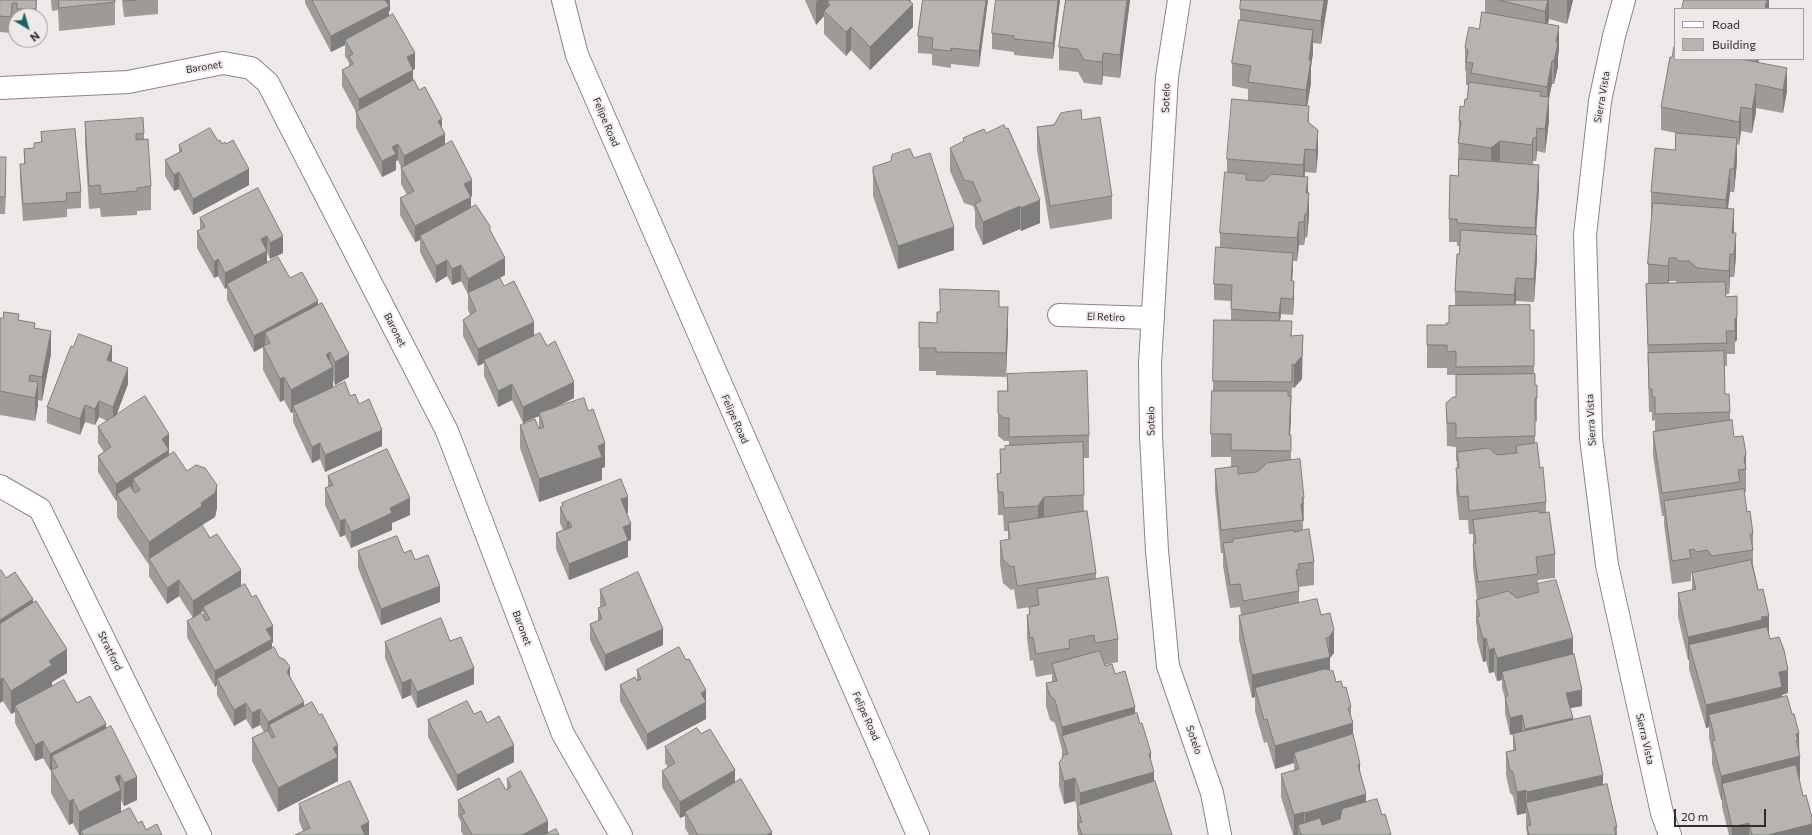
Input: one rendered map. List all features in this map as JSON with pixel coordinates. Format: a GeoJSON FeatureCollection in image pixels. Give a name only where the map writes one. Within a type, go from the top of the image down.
{"type":"FeatureCollection","features":[{"type":"Feature","properties":{"kind":"street","name":"Felipe Road"},"geometry":{"type":"LineString","coordinates":[[563,0],[577,55],[918,835]]}},
{"type":"Feature","properties":{"kind":"street","name":"Sotelo"},"geometry":{"type":"LineString","coordinates":[[1179,0],[1167,77],[1150,364],[1151,436],[1157,551],[1168,666],[1212,793],[1220,835]]}},
{"type":"Feature","properties":{"kind":"street","name":"Sierra Vista"},"geometry":{"type":"LineString","coordinates":[[1624,0],[1614,36],[1600,102],[1585,235],[1591,438],[1607,565],[1662,813],[1670,835]]}},
{"type":"Feature","properties":{"kind":"street","name":"Baronet"},"geometry":{"type":"LineString","coordinates":[[0,88],[128,82],[223,63],[251,68],[268,83],[447,431],[563,734],[621,835]]}},
{"type":"Feature","properties":{"kind":"street","name":"El Retiro"},"geometry":{"type":"LineString","coordinates":[[1059,315],[1153,318]]}},
{"type":"Feature","properties":{"kind":"street","name":"Stratford"},"geometry":{"type":"LineString","coordinates":[[0,486],[40,509],[200,835]]}},
{"type":"Feature","properties":{"kind":"building"},"geometry":{"type":"Polygon","coordinates":[[[0,0],[36,0],[36,8],[17,8],[17,3],[12,3],[12,8],[8,8],[8,17],[0,16],[0,0]]]}},
{"type":"Feature","properties":{"kind":"building"},"geometry":{"type":"Polygon","coordinates":[[[59,0],[115,0],[115,2],[59,8],[59,0]]]}},
{"type":"Feature","properties":{"kind":"building"},"geometry":{"type":"Polygon","coordinates":[[[312,0],[385,0],[389,6],[331,36],[312,0]]]}},
{"type":"Feature","properties":{"kind":"building"},"geometry":{"type":"Polygon","coordinates":[[[830,0],[908,0],[913,4],[870,47],[851,27],[846,32],[824,11],[830,5],[828,2],[830,0]]]}},
{"type":"Feature","properties":{"kind":"building"},"geometry":{"type":"Polygon","coordinates":[[[923,0],[986,0],[979,51],[951,48],[951,51],[932,49],[933,38],[918,36],[923,0]]]}},
{"type":"Feature","properties":{"kind":"building"},"geometry":{"type":"Polygon","coordinates":[[[996,0],[1058,0],[1053,43],[1014,39],[1014,36],[992,33],[996,0]]]}},
{"type":"Feature","properties":{"kind":"building"},"geometry":{"type":"Polygon","coordinates":[[[1066,0],[1127,0],[1120,55],[1103,53],[1102,62],[1084,60],[1078,49],[1059,47],[1066,0]]]}},
{"type":"Feature","properties":{"kind":"building"},"geometry":{"type":"Polygon","coordinates":[[[1241,0],[1324,0],[1321,21],[1240,9],[1241,0]]]}},
{"type":"Feature","properties":{"kind":"building"},"geometry":{"type":"Polygon","coordinates":[[[1499,0],[1548,0],[1545,11],[1499,0]]]}},
{"type":"Feature","properties":{"kind":"building"},"geometry":{"type":"Polygon","coordinates":[[[1684,0],[1767,0],[1765,7],[1769,8],[1682,8],[1684,0]]]}},
{"type":"Feature","properties":{"kind":"building"},"geometry":{"type":"Polygon","coordinates":[[[1482,12],[1559,26],[1556,42],[1558,43],[1554,61],[1552,61],[1547,87],[1471,73],[1473,63],[1466,62],[1468,51],[1465,47],[1469,27],[1479,29],[1482,12]]]}},
{"type":"Feature","properties":{"kind":"building"},"geometry":{"type":"Polygon","coordinates":[[[393,14],[415,53],[407,57],[413,70],[359,99],[342,70],[353,64],[349,56],[353,54],[345,40],[393,14]]]}},
{"type":"Feature","properties":{"kind":"building"},"geometry":{"type":"Polygon","coordinates":[[[1239,20],[1313,30],[1309,60],[1311,60],[1306,90],[1248,82],[1251,66],[1232,63],[1239,20]]]}},
{"type":"Feature","properties":{"kind":"building"},"geometry":{"type":"Polygon","coordinates":[[[1674,47],[1674,60],[1745,60],[1787,68],[1783,90],[1755,84],[1756,89],[1752,109],[1741,107],[1739,122],[1661,107],[1670,57],[1672,57],[1674,47]]]}},
{"type":"Feature","properties":{"kind":"building"},"geometry":{"type":"Polygon","coordinates":[[[414,80],[419,90],[425,87],[442,119],[438,121],[445,134],[404,156],[398,144],[392,147],[396,154],[382,161],[356,112],[414,80]]]}},
{"type":"Feature","properties":{"kind":"building"},"geometry":{"type":"Polygon","coordinates":[[[1469,82],[1541,92],[1540,96],[1549,97],[1545,129],[1537,128],[1536,138],[1533,138],[1532,145],[1500,141],[1491,148],[1458,143],[1461,121],[1459,121],[1460,106],[1464,107],[1465,99],[1467,99],[1469,82]]]}},
{"type":"Feature","properties":{"kind":"building"},"geometry":{"type":"Polygon","coordinates":[[[1232,99],[1309,106],[1308,122],[1318,130],[1316,150],[1305,149],[1303,165],[1227,159],[1232,99]]]}},
{"type":"Feature","properties":{"kind":"building"},"geometry":{"type":"Polygon","coordinates":[[[1081,110],[1082,120],[1100,117],[1112,196],[1050,206],[1037,127],[1054,125],[1061,113],[1081,110]]]}},
{"type":"Feature","properties":{"kind":"building"},"geometry":{"type":"Polygon","coordinates":[[[143,118],[144,133],[136,134],[136,140],[148,139],[151,186],[137,188],[137,191],[101,194],[100,185],[89,186],[85,122],[143,118]]]}},
{"type":"Feature","properties":{"kind":"building"},"geometry":{"type":"Polygon","coordinates":[[[1004,125],[1006,129],[1008,128],[1040,200],[1021,208],[1020,206],[983,222],[975,204],[981,201],[973,182],[964,180],[950,148],[964,141],[963,138],[984,129],[986,133],[1004,125]]]}},
{"type":"Feature","properties":{"kind":"building"},"geometry":{"type":"Polygon","coordinates":[[[210,128],[218,141],[220,140],[222,144],[225,142],[226,144],[233,140],[249,169],[193,199],[179,172],[174,175],[165,160],[182,151],[179,145],[210,128]]]}},
{"type":"Feature","properties":{"kind":"building"},"geometry":{"type":"Polygon","coordinates":[[[75,129],[81,192],[66,193],[67,201],[23,204],[20,164],[25,164],[24,149],[34,148],[34,143],[42,142],[41,132],[75,129]]]}},
{"type":"Feature","properties":{"kind":"building"},"geometry":{"type":"Polygon","coordinates":[[[1676,133],[1737,138],[1734,169],[1730,169],[1726,200],[1651,192],[1655,148],[1675,150],[1676,133]]]}},
{"type":"Feature","properties":{"kind":"building"},"geometry":{"type":"Polygon","coordinates":[[[452,141],[472,180],[464,184],[471,197],[415,226],[400,198],[414,191],[401,168],[452,141]]]}},
{"type":"Feature","properties":{"kind":"building"},"geometry":{"type":"Polygon","coordinates":[[[910,149],[914,158],[930,153],[954,227],[898,246],[873,173],[873,167],[891,161],[892,155],[910,149]]]}},
{"type":"Feature","properties":{"kind":"building"},"geometry":{"type":"Polygon","coordinates":[[[0,157],[6,157],[5,197],[0,197],[0,157]]]}},
{"type":"Feature","properties":{"kind":"building"},"geometry":{"type":"Polygon","coordinates":[[[1459,159],[1539,165],[1535,228],[1457,223],[1457,219],[1449,219],[1450,175],[1458,176],[1459,159]]]}},
{"type":"Feature","properties":{"kind":"building"},"geometry":{"type":"Polygon","coordinates":[[[1225,172],[1246,174],[1246,180],[1264,181],[1271,174],[1308,177],[1306,193],[1309,193],[1307,214],[1305,214],[1304,222],[1299,222],[1297,238],[1220,233],[1225,172]]]}},
{"type":"Feature","properties":{"kind":"building"},"geometry":{"type":"Polygon","coordinates":[[[258,188],[283,236],[270,243],[267,236],[261,239],[267,251],[225,273],[218,259],[214,262],[197,231],[205,227],[200,218],[258,188]]]}},
{"type":"Feature","properties":{"kind":"building"},"geometry":{"type":"Polygon","coordinates":[[[1653,203],[1734,209],[1732,233],[1736,233],[1734,254],[1730,254],[1729,271],[1697,268],[1689,261],[1678,261],[1676,258],[1669,258],[1668,266],[1648,264],[1653,203]]]}},
{"type":"Feature","properties":{"kind":"building"},"geometry":{"type":"Polygon","coordinates":[[[476,205],[490,226],[490,230],[505,258],[468,279],[461,265],[452,269],[447,260],[436,266],[420,236],[476,205]]]}},
{"type":"Feature","properties":{"kind":"building"},"geometry":{"type":"Polygon","coordinates":[[[1461,230],[1537,235],[1534,279],[1516,278],[1514,295],[1455,291],[1457,254],[1459,254],[1461,230]]]}},
{"type":"Feature","properties":{"kind":"building"},"geometry":{"type":"Polygon","coordinates":[[[1216,247],[1293,253],[1291,281],[1294,281],[1293,299],[1281,298],[1279,313],[1231,309],[1232,285],[1214,284],[1216,247]]]}},
{"type":"Feature","properties":{"kind":"building"},"geometry":{"type":"Polygon","coordinates":[[[278,257],[290,278],[302,272],[318,301],[254,336],[227,284],[278,257]]]}},
{"type":"Feature","properties":{"kind":"building"},"geometry":{"type":"Polygon","coordinates":[[[500,278],[504,286],[514,281],[534,322],[478,349],[463,320],[476,311],[468,293],[500,278]]]}},
{"type":"Feature","properties":{"kind":"building"},"geometry":{"type":"Polygon","coordinates":[[[1725,282],[1726,297],[1737,296],[1735,331],[1726,331],[1727,343],[1648,345],[1646,284],[1725,282]]]}},
{"type":"Feature","properties":{"kind":"building"},"geometry":{"type":"Polygon","coordinates":[[[940,289],[999,291],[999,307],[1008,307],[1006,353],[936,352],[936,348],[919,348],[919,322],[937,323],[937,312],[940,312],[940,289]]]}},
{"type":"Feature","properties":{"kind":"building"},"geometry":{"type":"Polygon","coordinates":[[[322,303],[349,354],[335,362],[330,352],[326,355],[333,367],[291,390],[284,377],[280,379],[263,346],[270,343],[265,333],[322,303]]]}},
{"type":"Feature","properties":{"kind":"building"},"geometry":{"type":"Polygon","coordinates":[[[1530,305],[1530,330],[1534,330],[1534,366],[1456,367],[1456,351],[1447,352],[1447,345],[1427,345],[1427,325],[1447,325],[1446,323],[1449,323],[1449,306],[1530,305]]]}},
{"type":"Feature","properties":{"kind":"building"},"geometry":{"type":"Polygon","coordinates":[[[4,312],[19,314],[18,320],[35,323],[34,328],[51,331],[42,377],[30,375],[29,381],[38,382],[35,398],[0,391],[0,318],[3,318],[4,312]]]}},
{"type":"Feature","properties":{"kind":"building"},"geometry":{"type":"Polygon","coordinates":[[[1214,320],[1292,321],[1291,336],[1303,335],[1302,356],[1294,365],[1292,364],[1292,382],[1213,381],[1214,320]]]}},
{"type":"Feature","properties":{"kind":"building"},"geometry":{"type":"Polygon","coordinates":[[[540,333],[547,346],[555,341],[574,382],[523,407],[512,384],[498,391],[484,360],[540,333]]]}},
{"type":"Feature","properties":{"kind":"building"},"geometry":{"type":"Polygon","coordinates":[[[79,334],[112,346],[107,360],[128,368],[113,407],[99,401],[95,409],[85,405],[80,419],[47,407],[71,346],[73,347],[79,334]]]}},
{"type":"Feature","properties":{"kind":"building"},"geometry":{"type":"Polygon","coordinates":[[[1724,351],[1725,394],[1729,394],[1730,412],[1655,414],[1655,397],[1652,397],[1652,389],[1649,389],[1648,353],[1724,351]]]}},
{"type":"Feature","properties":{"kind":"building"},"geometry":{"type":"Polygon","coordinates":[[[1087,371],[1089,435],[1009,437],[1009,418],[1004,418],[998,413],[998,391],[1008,391],[1007,374],[1087,371]]]}},
{"type":"Feature","properties":{"kind":"building"},"geometry":{"type":"Polygon","coordinates":[[[1535,374],[1537,398],[1535,398],[1535,436],[1456,438],[1456,423],[1447,423],[1446,403],[1453,397],[1456,397],[1456,375],[1535,374]]]}},
{"type":"Feature","properties":{"kind":"building"},"geometry":{"type":"Polygon","coordinates":[[[345,382],[350,396],[355,394],[359,404],[369,399],[382,430],[325,455],[320,443],[312,447],[293,406],[345,382]]]}},
{"type":"Feature","properties":{"kind":"building"},"geometry":{"type":"Polygon","coordinates":[[[1212,391],[1288,391],[1288,396],[1291,396],[1289,435],[1291,435],[1291,451],[1231,450],[1231,434],[1211,434],[1212,391]]]}},
{"type":"Feature","properties":{"kind":"building"},"geometry":{"type":"Polygon","coordinates":[[[145,396],[169,434],[162,439],[169,450],[116,484],[98,456],[111,447],[98,427],[145,396]]]}},
{"type":"Feature","properties":{"kind":"building"},"geometry":{"type":"Polygon","coordinates":[[[584,398],[588,411],[593,409],[605,443],[598,446],[602,457],[539,479],[520,425],[535,419],[539,429],[544,427],[539,413],[584,398]]]}},
{"type":"Feature","properties":{"kind":"building"},"geometry":{"type":"Polygon","coordinates":[[[1732,420],[1734,437],[1743,436],[1746,454],[1744,458],[1746,469],[1738,470],[1740,482],[1662,493],[1653,432],[1732,420]]]}},
{"type":"Feature","properties":{"kind":"building"},"geometry":{"type":"Polygon","coordinates":[[[1083,442],[1084,495],[1044,497],[1038,506],[1004,508],[1003,492],[998,492],[997,474],[1001,473],[1000,449],[1005,449],[1005,446],[1083,442]]]}},
{"type":"Feature","properties":{"kind":"building"},"geometry":{"type":"Polygon","coordinates":[[[1537,443],[1540,468],[1543,467],[1546,502],[1469,511],[1468,496],[1459,497],[1456,468],[1459,468],[1457,452],[1489,448],[1497,455],[1517,453],[1516,446],[1537,443]]]}},
{"type":"Feature","properties":{"kind":"building"},"geometry":{"type":"Polygon","coordinates":[[[387,449],[410,498],[390,508],[392,513],[351,532],[345,519],[340,521],[325,488],[333,485],[328,476],[387,449]]]}},
{"type":"Feature","properties":{"kind":"building"},"geometry":{"type":"Polygon","coordinates":[[[174,452],[187,471],[196,465],[205,468],[217,485],[215,493],[201,503],[202,506],[149,542],[117,494],[130,486],[135,493],[140,490],[133,479],[174,452]]]}},
{"type":"Feature","properties":{"kind":"building"},"geometry":{"type":"Polygon","coordinates":[[[1300,459],[1304,498],[1302,498],[1303,504],[1301,504],[1303,520],[1221,530],[1215,469],[1238,466],[1238,474],[1257,472],[1267,463],[1300,459]]]}},
{"type":"Feature","properties":{"kind":"building"},"geometry":{"type":"Polygon","coordinates":[[[621,479],[628,497],[621,499],[631,524],[623,527],[628,540],[569,564],[556,533],[572,527],[569,521],[567,522],[560,507],[563,506],[562,503],[621,479]]]}},
{"type":"Feature","properties":{"kind":"building"},"geometry":{"type":"Polygon","coordinates":[[[1744,489],[1747,512],[1750,511],[1753,534],[1750,534],[1753,550],[1712,556],[1707,550],[1697,552],[1694,549],[1689,550],[1691,558],[1672,561],[1664,501],[1744,489]]]}},
{"type":"Feature","properties":{"kind":"building"},"geometry":{"type":"Polygon","coordinates":[[[1087,511],[1096,573],[1017,586],[1014,566],[1011,567],[1003,560],[1000,541],[1010,539],[1008,523],[1087,511]]]}},
{"type":"Feature","properties":{"kind":"building"},"geometry":{"type":"Polygon","coordinates":[[[1539,511],[1539,513],[1549,512],[1555,554],[1536,557],[1538,574],[1478,582],[1473,544],[1476,543],[1473,520],[1539,511]]]}},
{"type":"Feature","properties":{"kind":"building"},"geometry":{"type":"Polygon","coordinates":[[[202,525],[210,538],[217,534],[241,570],[193,601],[179,580],[167,588],[149,559],[202,525]]]}},
{"type":"Feature","properties":{"kind":"building"},"geometry":{"type":"Polygon","coordinates":[[[1309,529],[1314,562],[1298,564],[1299,569],[1296,570],[1299,591],[1243,601],[1240,584],[1230,585],[1223,543],[1233,542],[1233,539],[1309,529]]]}},
{"type":"Feature","properties":{"kind":"building"},"geometry":{"type":"Polygon","coordinates":[[[397,536],[404,553],[411,550],[415,560],[428,555],[440,586],[381,609],[358,551],[397,536]]]}},
{"type":"Feature","properties":{"kind":"building"},"geometry":{"type":"Polygon","coordinates":[[[1751,560],[1758,590],[1763,589],[1769,616],[1761,617],[1762,620],[1688,637],[1678,593],[1696,589],[1692,573],[1751,560]]]}},
{"type":"Feature","properties":{"kind":"building"},"geometry":{"type":"Polygon","coordinates":[[[0,570],[6,578],[15,572],[33,599],[0,620],[0,570]]]}},
{"type":"Feature","properties":{"kind":"building"},"geometry":{"type":"Polygon","coordinates":[[[638,572],[663,629],[605,655],[590,624],[602,619],[598,608],[606,605],[600,590],[638,572]]]}},
{"type":"Feature","properties":{"kind":"building"},"geometry":{"type":"Polygon","coordinates":[[[1108,577],[1118,639],[1095,643],[1094,635],[1069,640],[1070,648],[1036,654],[1033,637],[1030,638],[1027,615],[1030,614],[1029,607],[1039,605],[1037,589],[1108,577]]]}},
{"type":"Feature","properties":{"kind":"building"},"geometry":{"type":"Polygon","coordinates":[[[1556,580],[1573,638],[1497,658],[1494,648],[1489,650],[1486,638],[1483,639],[1477,617],[1480,616],[1476,600],[1508,591],[1517,598],[1539,592],[1537,584],[1556,580]]]}},
{"type":"Feature","properties":{"kind":"building"},"geometry":{"type":"Polygon","coordinates":[[[245,584],[252,597],[256,595],[273,626],[266,629],[272,639],[215,671],[187,621],[201,613],[206,621],[210,619],[203,607],[245,584]]]}},
{"type":"Feature","properties":{"kind":"building"},"geometry":{"type":"Polygon","coordinates":[[[1317,599],[1321,615],[1330,613],[1334,630],[1329,637],[1326,638],[1330,657],[1252,675],[1239,616],[1317,599]]]}},
{"type":"Feature","properties":{"kind":"building"},"geometry":{"type":"Polygon","coordinates":[[[36,601],[67,649],[49,661],[52,665],[11,691],[3,678],[0,680],[0,624],[36,601]]]}},
{"type":"Feature","properties":{"kind":"building"},"geometry":{"type":"Polygon","coordinates":[[[441,618],[450,641],[461,637],[474,668],[417,692],[411,679],[402,683],[385,642],[441,618]]]}},
{"type":"Feature","properties":{"kind":"building"},"geometry":{"type":"Polygon","coordinates":[[[1767,627],[1770,639],[1779,637],[1784,650],[1788,670],[1779,672],[1782,687],[1706,705],[1689,645],[1767,627]]]}},
{"type":"Feature","properties":{"kind":"building"},"geometry":{"type":"Polygon","coordinates":[[[274,647],[279,657],[285,660],[290,667],[287,672],[304,702],[268,722],[260,709],[252,713],[246,703],[234,710],[217,679],[274,647]]]}},
{"type":"Feature","properties":{"kind":"building"},"geometry":{"type":"Polygon","coordinates":[[[679,647],[686,660],[689,659],[706,690],[701,693],[706,702],[647,734],[620,685],[635,677],[637,681],[641,679],[637,670],[679,647]]]}},
{"type":"Feature","properties":{"kind":"building"},"geometry":{"type":"Polygon","coordinates":[[[1100,651],[1105,666],[1112,664],[1115,674],[1125,671],[1135,707],[1062,727],[1055,700],[1050,696],[1046,683],[1057,681],[1052,664],[1100,651]]]}},
{"type":"Feature","properties":{"kind":"building"},"geometry":{"type":"Polygon","coordinates":[[[1574,654],[1582,690],[1566,693],[1573,718],[1525,729],[1522,715],[1510,718],[1505,697],[1508,696],[1502,672],[1574,654]]]}},
{"type":"Feature","properties":{"kind":"building"},"geometry":{"type":"Polygon","coordinates":[[[1325,669],[1333,671],[1336,682],[1341,681],[1343,688],[1346,687],[1351,707],[1348,708],[1353,723],[1275,746],[1267,719],[1264,720],[1255,688],[1325,669]]]}},
{"type":"Feature","properties":{"kind":"building"},"geometry":{"type":"Polygon","coordinates":[[[64,680],[77,703],[90,696],[106,724],[50,754],[43,741],[35,745],[15,706],[64,680]]]}},
{"type":"Feature","properties":{"kind":"building"},"geometry":{"type":"Polygon","coordinates":[[[1787,696],[1799,733],[1796,734],[1798,740],[1796,740],[1800,756],[1721,776],[1712,741],[1715,740],[1709,715],[1787,696]]]}},
{"type":"Feature","properties":{"kind":"building"},"geometry":{"type":"Polygon","coordinates":[[[467,701],[474,714],[481,711],[487,723],[499,716],[514,745],[457,775],[428,720],[467,701]]]}},
{"type":"Feature","properties":{"kind":"building"},"geometry":{"type":"Polygon","coordinates":[[[312,702],[319,715],[322,714],[338,745],[333,748],[338,757],[278,788],[252,738],[268,730],[272,738],[275,737],[269,725],[312,702]]]}},
{"type":"Feature","properties":{"kind":"building"},"geometry":{"type":"Polygon","coordinates":[[[1137,713],[1140,724],[1142,723],[1151,753],[1149,754],[1154,772],[1080,793],[1075,778],[1064,781],[1059,763],[1064,755],[1068,754],[1062,736],[1137,713]]]}},
{"type":"Feature","properties":{"kind":"building"},"geometry":{"type":"Polygon","coordinates":[[[1590,716],[1603,775],[1527,792],[1526,790],[1517,792],[1513,772],[1510,770],[1506,752],[1516,750],[1513,734],[1590,716]]]}},
{"type":"Feature","properties":{"kind":"building"},"geometry":{"type":"Polygon","coordinates":[[[111,726],[137,777],[124,783],[120,775],[115,777],[121,790],[79,812],[73,799],[69,802],[51,770],[58,767],[52,756],[111,726]]]}},
{"type":"Feature","properties":{"kind":"building"},"geometry":{"type":"Polygon","coordinates":[[[697,728],[701,734],[710,729],[735,770],[680,802],[662,771],[675,763],[665,747],[697,728]]]}},
{"type":"Feature","properties":{"kind":"building"},"geometry":{"type":"Polygon","coordinates":[[[1353,734],[1360,764],[1358,765],[1366,794],[1294,815],[1281,774],[1299,769],[1294,753],[1353,734]]]}},
{"type":"Feature","properties":{"kind":"building"},"geometry":{"type":"Polygon","coordinates":[[[1796,765],[1803,796],[1806,795],[1812,818],[1812,824],[1768,835],[1752,835],[1749,823],[1732,827],[1722,784],[1796,765]]]}},
{"type":"Feature","properties":{"kind":"building"},"geometry":{"type":"Polygon","coordinates":[[[521,771],[548,821],[522,835],[472,835],[461,815],[465,813],[458,800],[499,778],[506,790],[511,787],[507,779],[521,771]]]}},
{"type":"Feature","properties":{"kind":"building"},"geometry":{"type":"Polygon","coordinates":[[[741,779],[772,832],[766,835],[698,835],[685,812],[741,779]]]}},
{"type":"Feature","properties":{"kind":"building"},"geometry":{"type":"Polygon","coordinates":[[[350,781],[369,822],[361,826],[365,835],[295,835],[310,828],[299,804],[350,781]]]}},
{"type":"Feature","properties":{"kind":"building"},"geometry":{"type":"Polygon","coordinates":[[[1155,781],[1172,835],[1082,835],[1078,823],[1082,822],[1077,806],[1155,781]]]}},
{"type":"Feature","properties":{"kind":"building"},"geometry":{"type":"Polygon","coordinates":[[[1607,784],[1617,827],[1614,827],[1616,835],[1529,835],[1527,826],[1531,825],[1526,803],[1607,784]]]}},
{"type":"Feature","properties":{"kind":"building"},"geometry":{"type":"Polygon","coordinates":[[[1377,799],[1382,815],[1385,814],[1391,834],[1301,835],[1298,825],[1320,818],[1322,825],[1340,819],[1342,809],[1377,799]]]}},
{"type":"Feature","properties":{"kind":"building"},"geometry":{"type":"Polygon","coordinates":[[[130,808],[138,823],[142,821],[146,830],[157,824],[162,835],[83,835],[81,831],[130,808]]]}},
{"type":"Feature","properties":{"kind":"building"},"geometry":{"type":"Polygon","coordinates":[[[556,829],[559,835],[544,835],[556,829]]]}}]}
